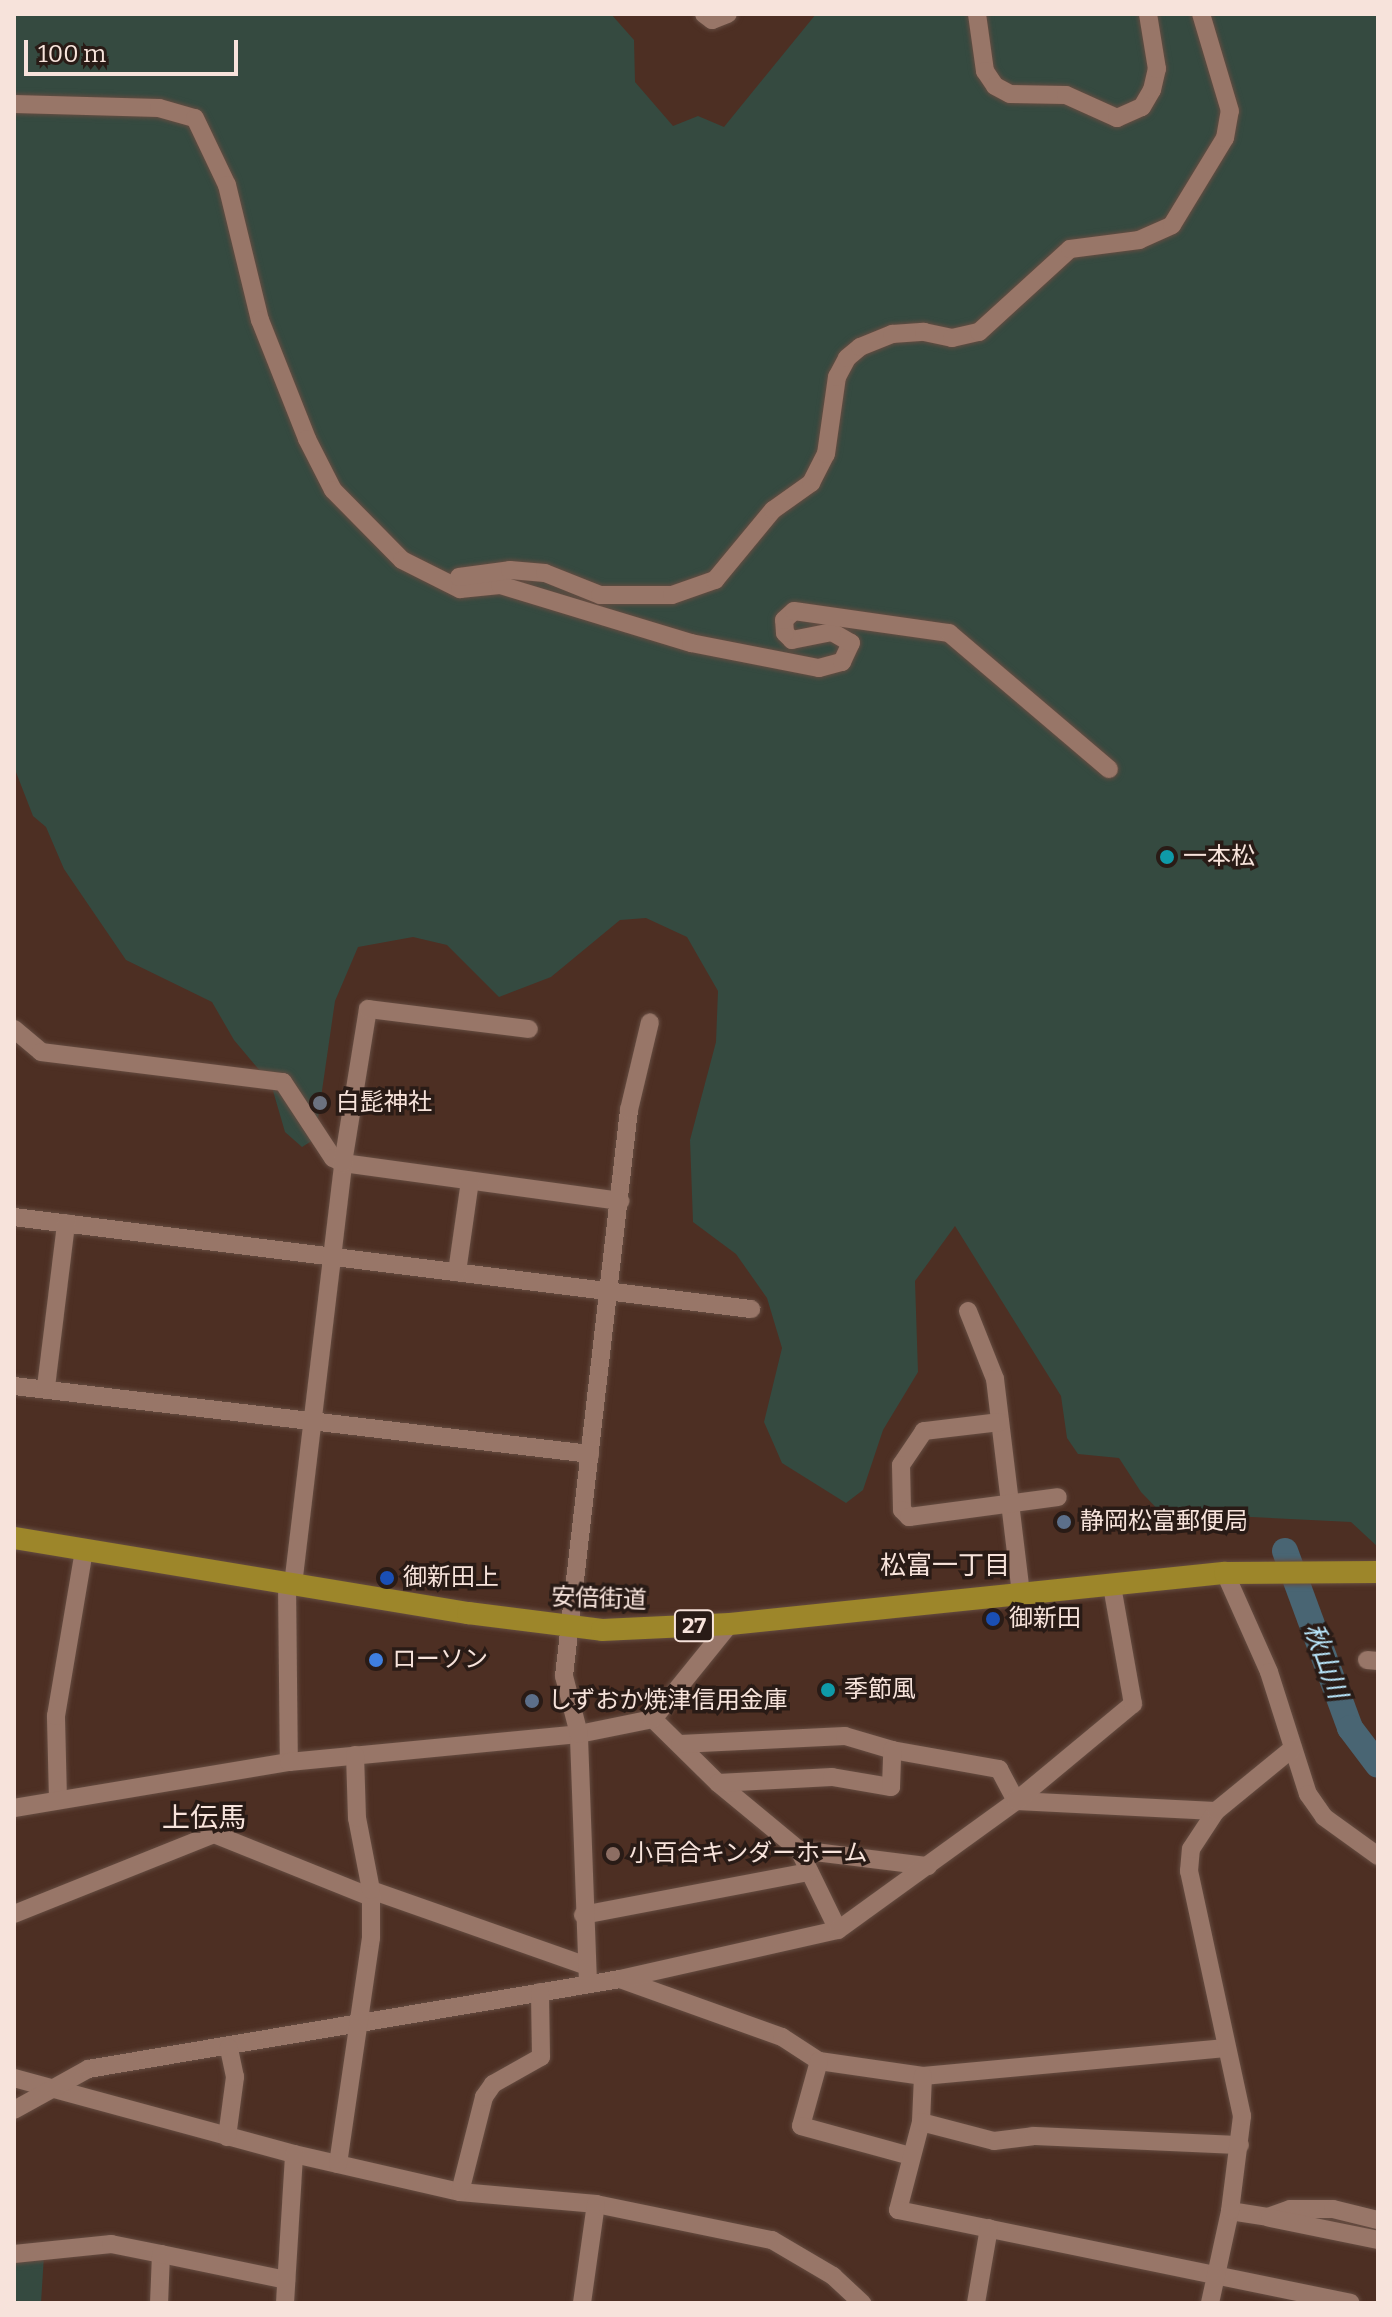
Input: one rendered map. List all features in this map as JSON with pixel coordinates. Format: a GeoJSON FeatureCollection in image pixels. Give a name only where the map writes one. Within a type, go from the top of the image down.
{"type":"FeatureCollection","features":[{"type":"Feature","properties":{"kind":"main road","name":"安倍街道"},"geometry":{"type":"LineString","coordinates":[[14,1538],[569,1628],[730,1624],[1225,1573],[1378,1572]]}},
{"type":"Feature","properties":{"kind":"street"},"geometry":{"type":"LineString","coordinates":[[704,14],[712,20],[728,14]]}},
{"type":"Feature","properties":{"kind":"street"},"geometry":{"type":"LineString","coordinates":[[977,14],[985,71],[995,86],[1010,94],[1066,95],[1117,118],[1142,107],[1152,90],[1157,69],[1148,14]]}},
{"type":"Feature","properties":{"kind":"street"},"geometry":{"type":"LineString","coordinates":[[448,580],[510,570],[545,573],[600,595],[672,595],[715,580],[773,510],[811,483],[826,454],[837,377],[847,358],[860,347],[892,334],[924,332],[952,338],[979,332],[1070,249],[1139,240],[1172,225],[1225,138],[1230,111],[1201,14]]}},
{"type":"Feature","properties":{"kind":"street"},"geometry":{"type":"LineString","coordinates":[[14,104],[159,108],[195,118],[227,185],[260,320],[307,439],[333,490],[402,560],[448,580],[460,589],[500,585],[691,643],[819,668],[842,662],[851,643],[832,632],[792,640],[785,633],[784,620],[794,611],[949,633],[1109,769]]}},
{"type":"Feature","properties":{"kind":"street"},"geometry":{"type":"LineString","coordinates":[[289,1762],[290,1584],[343,1163],[368,1009],[529,1029]]}},
{"type":"Feature","properties":{"kind":"street"},"geometry":{"type":"LineString","coordinates":[[586,1974],[579,1734],[564,1676],[629,1110],[650,1022]]}},
{"type":"Feature","properties":{"kind":"street"},"geometry":{"type":"LineString","coordinates":[[14,1029],[41,1052],[283,1082],[323,1144],[343,1163],[620,1201]]}},
{"type":"Feature","properties":{"kind":"street"},"geometry":{"type":"LineString","coordinates":[[457,1272],[470,1181]]}},
{"type":"Feature","properties":{"kind":"street"},"geometry":{"type":"LineString","coordinates":[[14,1217],[751,1309]]}},
{"type":"Feature","properties":{"kind":"street"},"geometry":{"type":"LineString","coordinates":[[46,1387],[66,1223]]}},
{"type":"Feature","properties":{"kind":"street"},"geometry":{"type":"LineString","coordinates":[[968,1311],[995,1379],[1021,1594]]}},
{"type":"Feature","properties":{"kind":"street"},"geometry":{"type":"LineString","coordinates":[[14,1386],[46,1387],[590,1454]]}},
{"type":"Feature","properties":{"kind":"street"},"geometry":{"type":"LineString","coordinates":[[1000,1422],[924,1431],[901,1465],[902,1510],[909,1517],[1058,1497]]}},
{"type":"Feature","properties":{"kind":"street"},"geometry":{"type":"LineString","coordinates":[[58,1800],[56,1716],[84,1550]]}},
{"type":"Feature","properties":{"kind":"street"},"geometry":{"type":"LineString","coordinates":[[1225,1573],[1269,1672],[1308,1794],[1324,1817],[1378,1856]]}},
{"type":"Feature","properties":{"kind":"street"},"geometry":{"type":"LineString","coordinates":[[620,1979],[838,1930],[1016,1801],[1133,1704],[1112,1586]]}},
{"type":"Feature","properties":{"kind":"street"},"geometry":{"type":"LineString","coordinates":[[14,1808],[289,1762],[579,1734],[653,1719],[730,1624]]}},
{"type":"Feature","properties":{"kind":"street"},"geometry":{"type":"LineString","coordinates":[[653,1719],[718,1783],[799,1850],[838,1930]]}},
{"type":"Feature","properties":{"kind":"street"},"geometry":{"type":"LineString","coordinates":[[680,1744],[845,1736],[892,1750],[999,1769],[1016,1801]]}},
{"type":"Feature","properties":{"kind":"street"},"geometry":{"type":"LineString","coordinates":[[1210,2303],[1230,2211],[1242,2116],[1189,1871],[1197,1835],[1216,1811],[1293,1748]]}},
{"type":"Feature","properties":{"kind":"street"},"geometry":{"type":"LineString","coordinates":[[718,1783],[832,1777],[891,1787],[892,1750]]}},
{"type":"Feature","properties":{"kind":"street"},"geometry":{"type":"LineString","coordinates":[[338,2164],[371,1938],[371,1894],[357,1818],[355,1755]]}},
{"type":"Feature","properties":{"kind":"street"},"geometry":{"type":"LineString","coordinates":[[1016,1801],[1216,1811]]}},
{"type":"Feature","properties":{"kind":"street"},"geometry":{"type":"LineString","coordinates":[[14,1914],[214,1834],[586,1974],[620,1979],[782,2037],[819,2061],[923,2076],[1226,2048]]}},
{"type":"Feature","properties":{"kind":"street"},"geometry":{"type":"LineString","coordinates":[[799,1850],[928,1866]]}},
{"type":"Feature","properties":{"kind":"street"},"geometry":{"type":"LineString","coordinates":[[583,1915],[809,1872]]}},
{"type":"Feature","properties":{"kind":"street"},"geometry":{"type":"LineString","coordinates":[[14,2110],[88,2069],[229,2048],[540,1992],[586,1974]]}},
{"type":"Feature","properties":{"kind":"street"},"geometry":{"type":"LineString","coordinates":[[460,2192],[484,2097],[493,2084],[541,2057],[540,1992]]}},
{"type":"Feature","properties":{"kind":"street"},"geometry":{"type":"LineString","coordinates":[[227,2137],[235,2077],[229,2048]]}},
{"type":"Feature","properties":{"kind":"street"},"geometry":{"type":"LineString","coordinates":[[819,2061],[801,2126],[911,2156]]}},
{"type":"Feature","properties":{"kind":"street"},"geometry":{"type":"LineString","coordinates":[[923,2076],[921,2122],[898,2210],[982,2223],[989,2228],[1351,2303]]}},
{"type":"Feature","properties":{"kind":"street"},"geometry":{"type":"LineString","coordinates":[[14,2078],[227,2137],[460,2192],[596,2204],[772,2240],[833,2276],[862,2303]]}},
{"type":"Feature","properties":{"kind":"street"},"geometry":{"type":"LineString","coordinates":[[921,2122],[994,2141],[1033,2136],[1240,2145]]}},
{"type":"Feature","properties":{"kind":"street"},"geometry":{"type":"LineString","coordinates":[[285,2303],[294,2154]]}},
{"type":"Feature","properties":{"kind":"street"},"geometry":{"type":"LineString","coordinates":[[582,2303],[596,2204]]}},
{"type":"Feature","properties":{"kind":"street"},"geometry":{"type":"LineString","coordinates":[[1268,2217],[1290,2209],[1333,2209],[1378,2220]]}},
{"type":"Feature","properties":{"kind":"street"},"geometry":{"type":"LineString","coordinates":[[1230,2211],[1378,2240]]}},
{"type":"Feature","properties":{"kind":"street"},"geometry":{"type":"LineString","coordinates":[[976,2303],[989,2228]]}},
{"type":"Feature","properties":{"kind":"street"},"geometry":{"type":"LineString","coordinates":[[14,2254],[111,2244],[286,2280]]}},
{"type":"Feature","properties":{"kind":"street"},"geometry":{"type":"LineString","coordinates":[[159,2303],[161,2254]]}},
{"type":"Feature","properties":{"kind":"green space"},"geometry":{"type":"Polygon","coordinates":[[[14,14],[611,14],[634,40],[635,82],[673,126],[698,116],[724,127],[816,14],[1378,14],[1378,1547],[1351,1522],[1232,1516],[1195,1529],[1170,1522],[1141,1492],[1119,1458],[1078,1454],[1067,1438],[1061,1396],[955,1226],[915,1281],[918,1372],[883,1430],[863,1490],[846,1503],[782,1463],[764,1422],[782,1348],[767,1298],[736,1254],[693,1222],[690,1140],[716,1042],[718,991],[687,937],[646,918],[620,920],[551,977],[499,997],[447,945],[413,937],[358,947],[335,1001],[315,1139],[302,1147],[285,1132],[271,1084],[234,1040],[212,1002],[126,960],[64,869],[46,827],[33,816],[14,767],[14,14]]]}},
{"type":"Feature","properties":{"kind":"green space"},"geometry":{"type":"Polygon","coordinates":[[[44,2255],[41,2303],[14,2303],[14,2258],[44,2255]]]}},
{"type":"Feature","properties":{"kind":"waterway","name":"秋山川"},"geometry":{"type":"LineString","coordinates":[[1285,1551],[1350,1728],[1378,1765]]}},
{"type":"Feature","properties":{"kind":"place","name":"一本松"},"geometry":{"type":"Point","coordinates":[1167,857]}},
{"type":"Feature","properties":{"kind":"place","name":"白髭神社"},"geometry":{"type":"Point","coordinates":[320,1103]}},
{"type":"Feature","properties":{"kind":"place","name":"静岡松富郵便局"},"geometry":{"type":"Point","coordinates":[1064,1522]}},
{"type":"Feature","properties":{"kind":"place","name":"御新田上"},"geometry":{"type":"Point","coordinates":[387,1578]}},
{"type":"Feature","properties":{"kind":"place","name":"御新田"},"geometry":{"type":"Point","coordinates":[993,1619]}},
{"type":"Feature","properties":{"kind":"place","name":"ローソン"},"geometry":{"type":"Point","coordinates":[376,1660]}},
{"type":"Feature","properties":{"kind":"place","name":"季節風"},"geometry":{"type":"Point","coordinates":[828,1690]}},
{"type":"Feature","properties":{"kind":"place","name":"しずおか焼津信用金庫"},"geometry":{"type":"Point","coordinates":[532,1701]}},
{"type":"Feature","properties":{"kind":"place","name":"小百合キンダーホーム"},"geometry":{"type":"Point","coordinates":[613,1854]}},
{"type":"Feature","properties":{"kind":"district","name":"松富一丁目"},"geometry":{"type":"Point","coordinates":[945,1566]}},
{"type":"Feature","properties":{"kind":"district","name":"上伝馬"},"geometry":{"type":"Point","coordinates":[204,1818]}}]}
